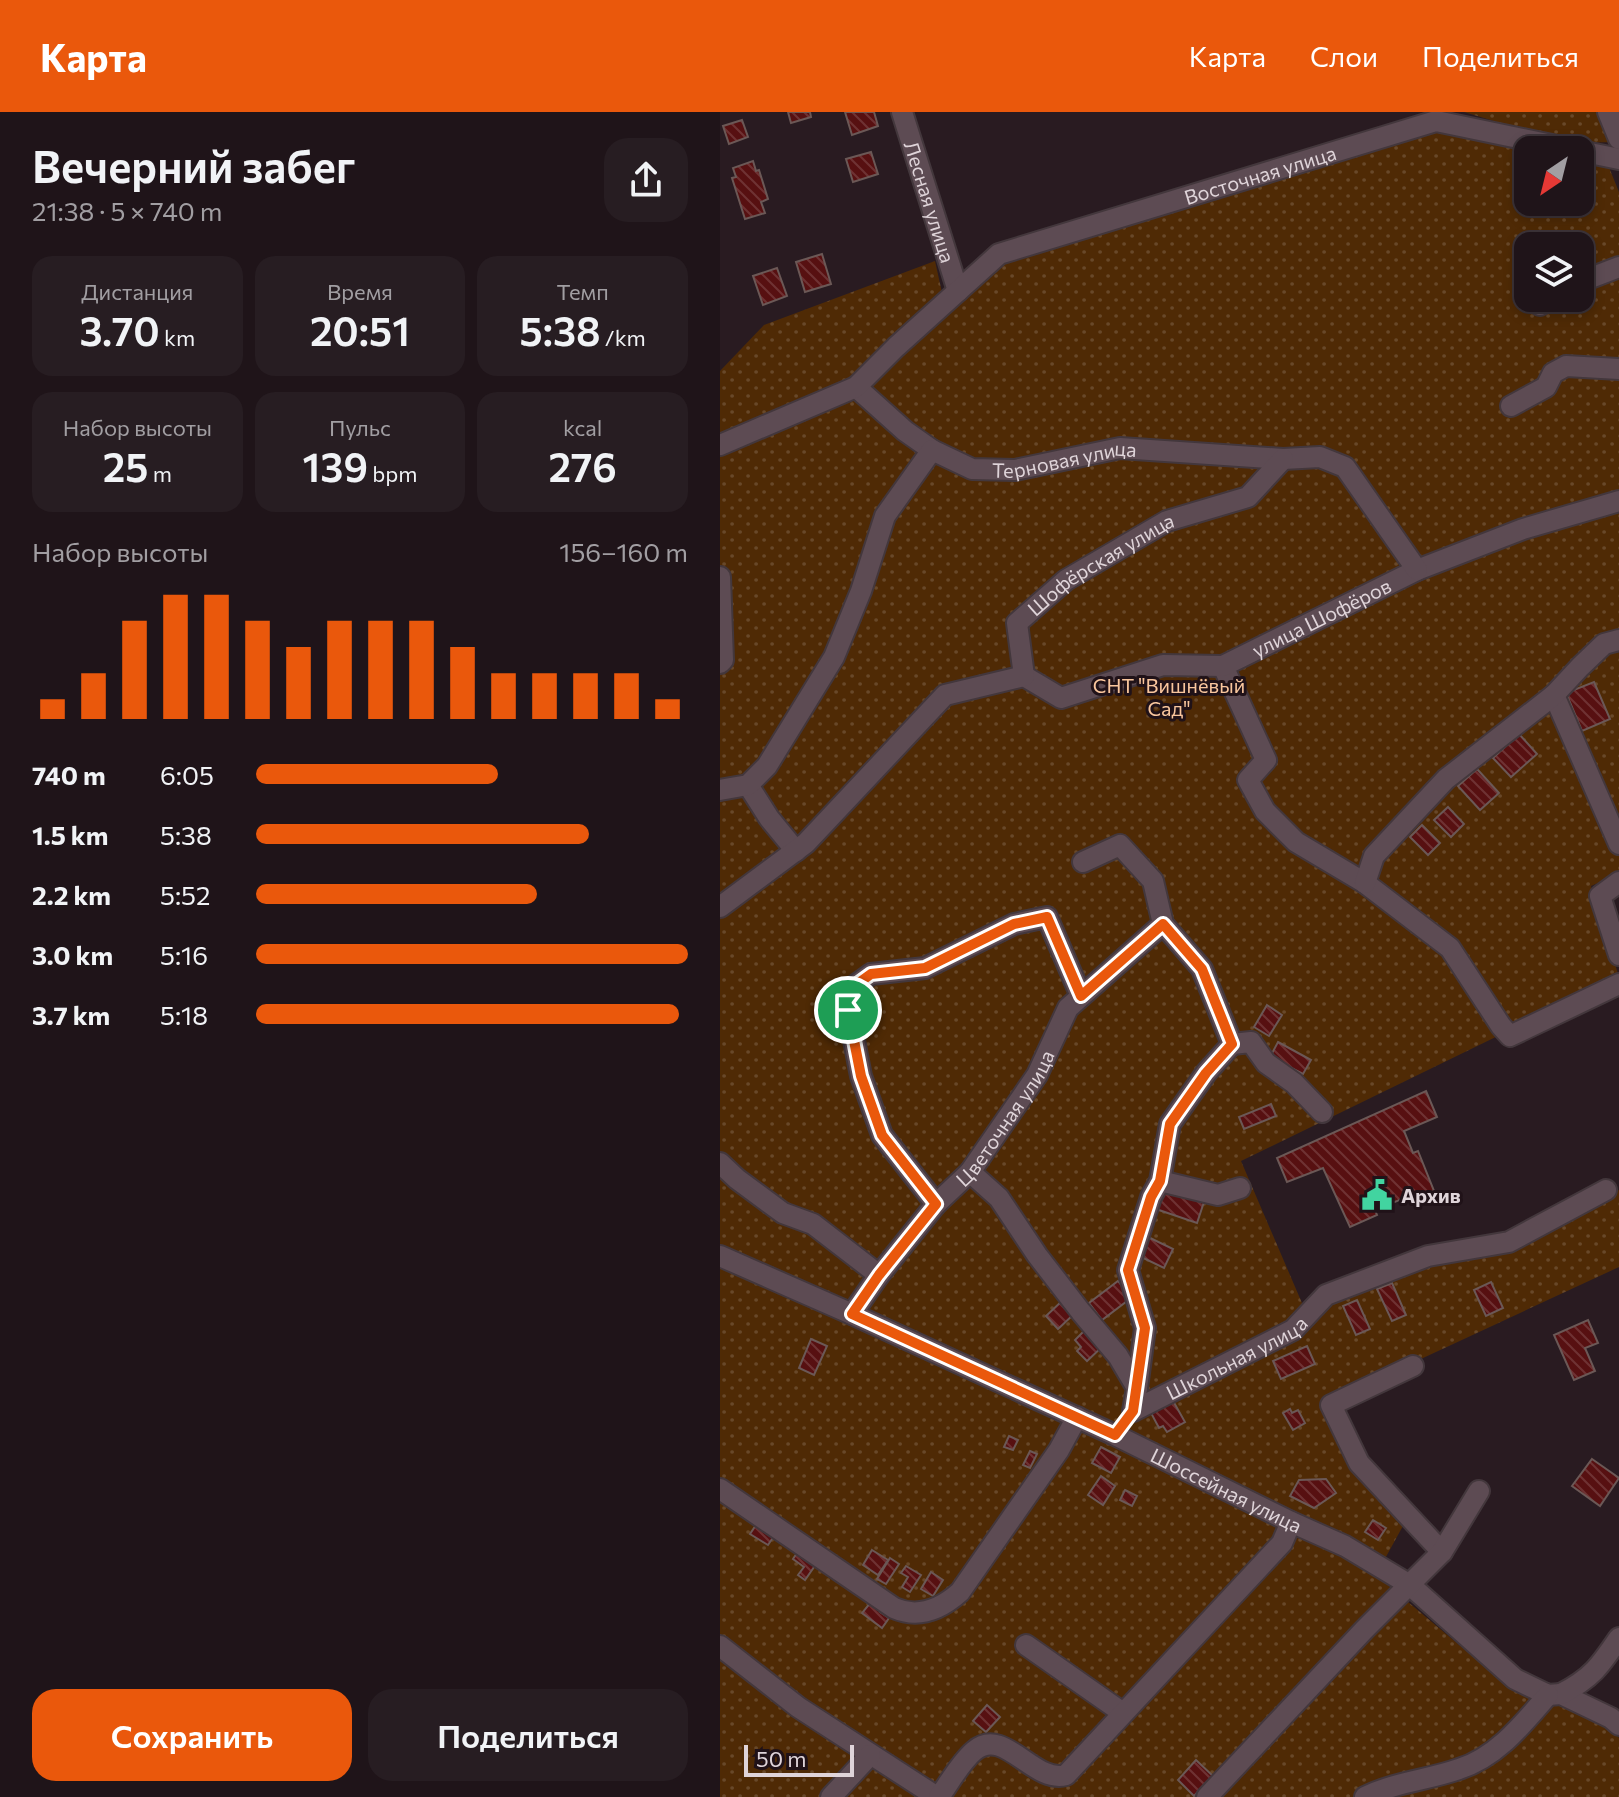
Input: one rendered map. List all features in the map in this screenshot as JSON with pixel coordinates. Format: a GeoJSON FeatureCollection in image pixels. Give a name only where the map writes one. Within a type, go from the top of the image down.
{"type":"FeatureCollection","features":[{"type":"Feature","properties":{"kind":"street","name":"Лесная улица"},"geometry":{"type":"LineString","coordinates":[[902,112],[958,291]]}},
{"type":"Feature","properties":{"kind":"street"},"geometry":{"type":"LineString","coordinates":[[1612,114],[1619,139]]}},
{"type":"Feature","properties":{"kind":"street","name":"Восточная улица"},"geometry":{"type":"LineString","coordinates":[[856,387],[999,254],[1436,121],[1514,137]]}},
{"type":"Feature","properties":{"kind":"street","name":"Восточная улица"},"geometry":{"type":"LineString","coordinates":[[1594,154],[1619,159]]}},
{"type":"Feature","properties":{"kind":"street"},"geometry":{"type":"LineString","coordinates":[[1594,277],[1619,267]]}},
{"type":"Feature","properties":{"kind":"street"},"geometry":{"type":"LineString","coordinates":[[1511,406],[1546,387],[1553,373],[1566,366],[1619,369]]}},
{"type":"Feature","properties":{"kind":"street"},"geometry":{"type":"LineString","coordinates":[[720,445],[856,387]]}},
{"type":"Feature","properties":{"kind":"street","name":"Терновая улица"},"geometry":{"type":"LineString","coordinates":[[856,387],[905,431],[932,450],[972,469],[1015,470],[1120,448],[1283,459],[1320,457],[1345,467],[1417,570]]}},
{"type":"Feature","properties":{"kind":"street"},"geometry":{"type":"LineString","coordinates":[[720,790],[748,785],[767,766],[834,657],[861,591],[885,516],[932,450]]}},
{"type":"Feature","properties":{"kind":"street","name":"Шофёрская улица"},"geometry":{"type":"LineString","coordinates":[[1024,676],[1017,623],[1066,580],[1167,521],[1248,497],[1283,459]]}},
{"type":"Feature","properties":{"kind":"street","name":"улица Шофёров"},"geometry":{"type":"LineString","coordinates":[[1024,676],[1061,698],[1163,665],[1223,666],[1417,570],[1523,529],[1619,501]]}},
{"type":"Feature","properties":{"kind":"street"},"geometry":{"type":"LineString","coordinates":[[720,577],[723,660],[720,663]]}},
{"type":"Feature","properties":{"kind":"street"},"geometry":{"type":"LineString","coordinates":[[1365,883],[1374,856],[1446,779],[1554,695],[1604,644],[1619,640]]}},
{"type":"Feature","properties":{"kind":"street"},"geometry":{"type":"LineString","coordinates":[[1223,666],[1266,760],[1248,780],[1265,811],[1296,842],[1365,883],[1450,948],[1510,1036],[1619,984]]}},
{"type":"Feature","properties":{"kind":"street"},"geometry":{"type":"LineString","coordinates":[[720,907],[806,843],[945,695],[1024,676]]}},
{"type":"Feature","properties":{"kind":"street"},"geometry":{"type":"LineString","coordinates":[[1554,695],[1619,844]]}},
{"type":"Feature","properties":{"kind":"street"},"geometry":{"type":"LineString","coordinates":[[748,785],[769,818],[796,851]]}},
{"type":"Feature","properties":{"kind":"street"},"geometry":{"type":"LineString","coordinates":[[1083,862],[1120,845],[1153,881],[1163,924],[1202,969],[1232,1044]]}},
{"type":"Feature","properties":{"kind":"street"},"geometry":{"type":"LineString","coordinates":[[1619,882],[1600,896],[1619,955]]}},
{"type":"Feature","properties":{"kind":"street"},"geometry":{"type":"LineString","coordinates":[[936,1204],[882,1135],[861,1076],[848,1010],[849,990],[871,974],[925,968],[1014,924],[1047,917],[1081,996]]}},
{"type":"Feature","properties":{"kind":"street","name":"Цветочная улица"},"geometry":{"type":"LineString","coordinates":[[852,1314],[936,1204],[970,1172],[1037,1075],[1068,1008],[1163,924]]}},
{"type":"Feature","properties":{"kind":"street"},"geometry":{"type":"LineString","coordinates":[[1137,1388],[1145,1328],[1128,1270],[1151,1197],[1160,1181],[1170,1124],[1206,1073],[1232,1044],[1251,1042],[1266,1063],[1294,1083],[1322,1112]]}},
{"type":"Feature","properties":{"kind":"street"},"geometry":{"type":"LineString","coordinates":[[720,1163],[783,1213],[813,1224],[879,1275]]}},
{"type":"Feature","properties":{"kind":"street","name":"Школьная улица"},"geometry":{"type":"LineString","coordinates":[[970,1172],[999,1198],[1037,1255],[1118,1356],[1137,1388],[1133,1411]]}},
{"type":"Feature","properties":{"kind":"street"},"geometry":{"type":"LineString","coordinates":[[1160,1181],[1218,1195],[1240,1188]]}},
{"type":"Feature","properties":{"kind":"street","name":"Школьная улица"},"geometry":{"type":"LineString","coordinates":[[1133,1411],[1293,1330],[1326,1295],[1428,1256],[1509,1242],[1606,1190]]}},
{"type":"Feature","properties":{"kind":"street","name":"Шоссейная улица"},"geometry":{"type":"LineString","coordinates":[[720,1256],[1077,1417],[1345,1546],[1410,1585],[1515,1679],[1611,1718],[1619,1725]]}},
{"type":"Feature","properties":{"kind":"street"},"geometry":{"type":"LineString","coordinates":[[1413,1366],[1331,1405],[1359,1463],[1442,1552]]}},
{"type":"Feature","properties":{"kind":"street"},"geometry":{"type":"LineString","coordinates":[[1115,1435],[1133,1411]]}},
{"type":"Feature","properties":{"kind":"street"},"geometry":{"type":"LineString","coordinates":[[720,1489],[894,1608],[917,1613],[934,1609],[960,1592],[1067,1454],[1077,1417]]}},
{"type":"Feature","properties":{"kind":"street"},"geometry":{"type":"LineString","coordinates":[[1207,1797],[1442,1552],[1479,1491]]}},
{"type":"Feature","properties":{"kind":"street"},"geometry":{"type":"LineString","coordinates":[[720,1646],[798,1707],[938,1797],[968,1756],[986,1744],[995,1744],[1048,1775],[1058,1777],[1066,1775],[1282,1543],[1291,1522]]}},
{"type":"Feature","properties":{"kind":"street"},"geometry":{"type":"LineString","coordinates":[[1365,1797],[1416,1789],[1478,1761],[1517,1732],[1554,1695],[1579,1685],[1599,1667],[1619,1638]]}},
{"type":"Feature","properties":{"kind":"street"},"geometry":{"type":"LineString","coordinates":[[1026,1645],[1123,1713]]}},
{"type":"Feature","properties":{"kind":"street"},"geometry":{"type":"LineString","coordinates":[[831,1797],[870,1755]]}},
{"type":"Feature","properties":{"kind":"green space"},"geometry":{"type":"Polygon","coordinates":[[[1464,112],[1619,112],[1619,142],[1594,142],[1594,136],[1544,136],[1464,112]]]}},
{"type":"Feature","properties":{"kind":"green space","name":"СНТ \"Вишнёвый Сад\""},"geometry":{"type":"Polygon","coordinates":[[[1443,129],[1514,147],[1514,216],[1594,216],[1594,162],[1608,165],[1619,192],[1619,874],[1591,886],[1619,977],[1241,1161],[1305,1310],[1619,1190],[1619,1267],[1326,1403],[1404,1524],[1376,1575],[1502,1681],[1532,1696],[1587,1699],[1619,1738],[1619,1797],[720,1797],[720,371],[764,325],[935,261],[945,306],[1005,261],[1443,129]]]}},
{"type":"Feature","properties":{"kind":"building"},"geometry":{"type":"Polygon","coordinates":[[[788,112],[810,112],[811,117],[791,123],[788,112]]]}},
{"type":"Feature","properties":{"kind":"building"},"geometry":{"type":"Polygon","coordinates":[[[845,112],[874,112],[878,126],[852,135],[845,112]]]}},
{"type":"Feature","properties":{"kind":"building"},"geometry":{"type":"Polygon","coordinates":[[[742,120],[748,137],[729,144],[723,126],[742,120]]]}},
{"type":"Feature","properties":{"kind":"building"},"geometry":{"type":"Polygon","coordinates":[[[871,152],[878,174],[853,182],[846,159],[871,152]]]}},
{"type":"Feature","properties":{"kind":"building"},"geometry":{"type":"Polygon","coordinates":[[[753,161],[768,199],[761,202],[765,213],[745,219],[732,178],[736,177],[733,168],[753,161]]]}},
{"type":"Feature","properties":{"kind":"building"},"geometry":{"type":"Polygon","coordinates":[[[822,254],[831,284],[805,292],[796,262],[822,254]]]}},
{"type":"Feature","properties":{"kind":"building"},"geometry":{"type":"Polygon","coordinates":[[[777,268],[787,296],[763,305],[753,276],[777,268]]]}},
{"type":"Feature","properties":{"kind":"building"},"geometry":{"type":"Polygon","coordinates":[[[1594,682],[1610,719],[1582,731],[1566,693],[1594,682]]]}},
{"type":"Feature","properties":{"kind":"building"},"geometry":{"type":"Polygon","coordinates":[[[1519,734],[1537,754],[1511,777],[1493,758],[1519,734]]]}},
{"type":"Feature","properties":{"kind":"building"},"geometry":{"type":"Polygon","coordinates":[[[1477,769],[1499,793],[1480,810],[1458,786],[1477,769]]]}},
{"type":"Feature","properties":{"kind":"building"},"geometry":{"type":"Polygon","coordinates":[[[1448,807],[1464,824],[1451,837],[1434,820],[1448,807]]]}},
{"type":"Feature","properties":{"kind":"building"},"geometry":{"type":"Polygon","coordinates":[[[1422,825],[1440,843],[1428,855],[1410,837],[1422,825]]]}},
{"type":"Feature","properties":{"kind":"building"},"geometry":{"type":"Polygon","coordinates":[[[1267,1005],[1282,1015],[1269,1036],[1254,1027],[1267,1005]]]}},
{"type":"Feature","properties":{"kind":"building"},"geometry":{"type":"Polygon","coordinates":[[[1278,1042],[1311,1060],[1303,1074],[1270,1057],[1278,1042]]]}},
{"type":"Feature","properties":{"kind":"building"},"geometry":{"type":"Polygon","coordinates":[[[1426,1091],[1437,1117],[1404,1131],[1413,1153],[1418,1151],[1434,1191],[1410,1200],[1409,1196],[1375,1210],[1377,1215],[1350,1227],[1323,1168],[1287,1182],[1277,1158],[1426,1091]]]}},
{"type":"Feature","properties":{"kind":"building"},"geometry":{"type":"Polygon","coordinates":[[[1271,1104],[1276,1116],[1244,1129],[1239,1117],[1271,1104]]]}},
{"type":"Feature","properties":{"kind":"building"},"geometry":{"type":"Polygon","coordinates":[[[1164,1185],[1205,1199],[1197,1223],[1156,1209],[1164,1185]]]}},
{"type":"Feature","properties":{"kind":"building"},"geometry":{"type":"Polygon","coordinates":[[[1146,1236],[1173,1249],[1164,1268],[1137,1255],[1146,1236]]]}},
{"type":"Feature","properties":{"kind":"building"},"geometry":{"type":"Polygon","coordinates":[[[1118,1281],[1131,1298],[1102,1320],[1089,1303],[1118,1281]]]}},
{"type":"Feature","properties":{"kind":"building"},"geometry":{"type":"Polygon","coordinates":[[[1491,1282],[1503,1308],[1486,1316],[1474,1290],[1491,1282]]]}},
{"type":"Feature","properties":{"kind":"building"},"geometry":{"type":"Polygon","coordinates":[[[1392,1283],[1406,1315],[1392,1321],[1377,1289],[1392,1283]]]}},
{"type":"Feature","properties":{"kind":"building"},"geometry":{"type":"Polygon","coordinates":[[[1357,1300],[1370,1329],[1356,1335],[1343,1306],[1357,1300]]]}},
{"type":"Feature","properties":{"kind":"building"},"geometry":{"type":"Polygon","coordinates":[[[1062,1301],[1074,1314],[1058,1329],[1046,1316],[1062,1301]]]}},
{"type":"Feature","properties":{"kind":"building"},"geometry":{"type":"Polygon","coordinates":[[[1588,1320],[1598,1343],[1585,1348],[1595,1371],[1574,1380],[1554,1335],[1588,1320]]]}},
{"type":"Feature","properties":{"kind":"building"},"geometry":{"type":"Polygon","coordinates":[[[1087,1328],[1103,1346],[1087,1361],[1077,1351],[1081,1347],[1075,1340],[1087,1328]]]}},
{"type":"Feature","properties":{"kind":"building"},"geometry":{"type":"Polygon","coordinates":[[[811,1339],[827,1346],[814,1375],[799,1368],[811,1339]]]}},
{"type":"Feature","properties":{"kind":"building"},"geometry":{"type":"Polygon","coordinates":[[[1307,1346],[1315,1364],[1281,1379],[1273,1361],[1307,1346]]]}},
{"type":"Feature","properties":{"kind":"building"},"geometry":{"type":"Polygon","coordinates":[[[1172,1399],[1185,1422],[1167,1432],[1163,1426],[1159,1428],[1150,1411],[1172,1399]]]}},
{"type":"Feature","properties":{"kind":"building"},"geometry":{"type":"Polygon","coordinates":[[[1290,1409],[1292,1413],[1298,1410],[1305,1423],[1293,1430],[1283,1413],[1290,1409]]]}},
{"type":"Feature","properties":{"kind":"building"},"geometry":{"type":"Polygon","coordinates":[[[1009,1436],[1018,1440],[1013,1450],[1004,1447],[1009,1436]]]}},
{"type":"Feature","properties":{"kind":"building"},"geometry":{"type":"Polygon","coordinates":[[[1101,1447],[1120,1457],[1111,1473],[1092,1463],[1101,1447]]]}},
{"type":"Feature","properties":{"kind":"building"},"geometry":{"type":"Polygon","coordinates":[[[1030,1451],[1037,1454],[1030,1468],[1023,1465],[1030,1451]]]}},
{"type":"Feature","properties":{"kind":"building"},"geometry":{"type":"Polygon","coordinates":[[[1592,1459],[1619,1478],[1600,1506],[1572,1486],[1592,1459]]]}},
{"type":"Feature","properties":{"kind":"building"},"geometry":{"type":"Polygon","coordinates":[[[1101,1476],[1115,1486],[1103,1505],[1088,1495],[1101,1476]]]}},
{"type":"Feature","properties":{"kind":"building"},"geometry":{"type":"Polygon","coordinates":[[[1326,1479],[1336,1493],[1314,1508],[1290,1496],[1299,1480],[1326,1479]]]}},
{"type":"Feature","properties":{"kind":"building"},"geometry":{"type":"Polygon","coordinates":[[[1125,1490],[1137,1496],[1132,1506],[1120,1500],[1125,1490]]]}},
{"type":"Feature","properties":{"kind":"building"},"geometry":{"type":"Polygon","coordinates":[[[760,1519],[778,1530],[768,1545],[750,1534],[760,1519]]]}},
{"type":"Feature","properties":{"kind":"building"},"geometry":{"type":"Polygon","coordinates":[[[1373,1520],[1386,1528],[1378,1540],[1365,1532],[1373,1520]]]}},
{"type":"Feature","properties":{"kind":"building"},"geometry":{"type":"Polygon","coordinates":[[[801,1547],[821,1557],[805,1580],[798,1575],[804,1567],[793,1559],[801,1547]]]}},
{"type":"Feature","properties":{"kind":"building"},"geometry":{"type":"Polygon","coordinates":[[[872,1550],[888,1560],[878,1575],[863,1565],[872,1550]]]}},
{"type":"Feature","properties":{"kind":"building"},"geometry":{"type":"Polygon","coordinates":[[[890,1558],[899,1564],[886,1584],[877,1579],[890,1558]]]}},
{"type":"Feature","properties":{"kind":"building"},"geometry":{"type":"Polygon","coordinates":[[[906,1566],[921,1575],[910,1592],[902,1587],[908,1577],[901,1573],[906,1566]]]}},
{"type":"Feature","properties":{"kind":"building"},"geometry":{"type":"Polygon","coordinates":[[[931,1572],[943,1580],[933,1596],[921,1589],[931,1572]]]}},
{"type":"Feature","properties":{"kind":"building"},"geometry":{"type":"Polygon","coordinates":[[[875,1597],[886,1605],[880,1612],[889,1618],[882,1628],[862,1613],[875,1597]]]}},
{"type":"Feature","properties":{"kind":"building"},"geometry":{"type":"Polygon","coordinates":[[[987,1705],[1000,1717],[986,1732],[973,1721],[987,1705]]]}},
{"type":"Feature","properties":{"kind":"building"},"geometry":{"type":"Polygon","coordinates":[[[1196,1760],[1213,1776],[1194,1796],[1178,1780],[1196,1760]]]}},
{"type":"Feature","properties":{"kind":"place","name":"Архив"},"geometry":{"type":"Point","coordinates":[1377,1195]}},
{"type":"Feature","properties":{"kind":"route"},"geometry":{"type":"LineString","coordinates":[[1047,917],[1081,996],[1163,924],[1202,969],[1232,1044],[1206,1073],[1170,1124],[1160,1181],[1151,1197],[1128,1270],[1145,1328],[1133,1411],[1115,1435],[852,1314],[936,1204],[882,1135],[861,1076],[848,1010],[849,990],[871,974],[925,968],[1014,924],[1047,917]]}}]}
